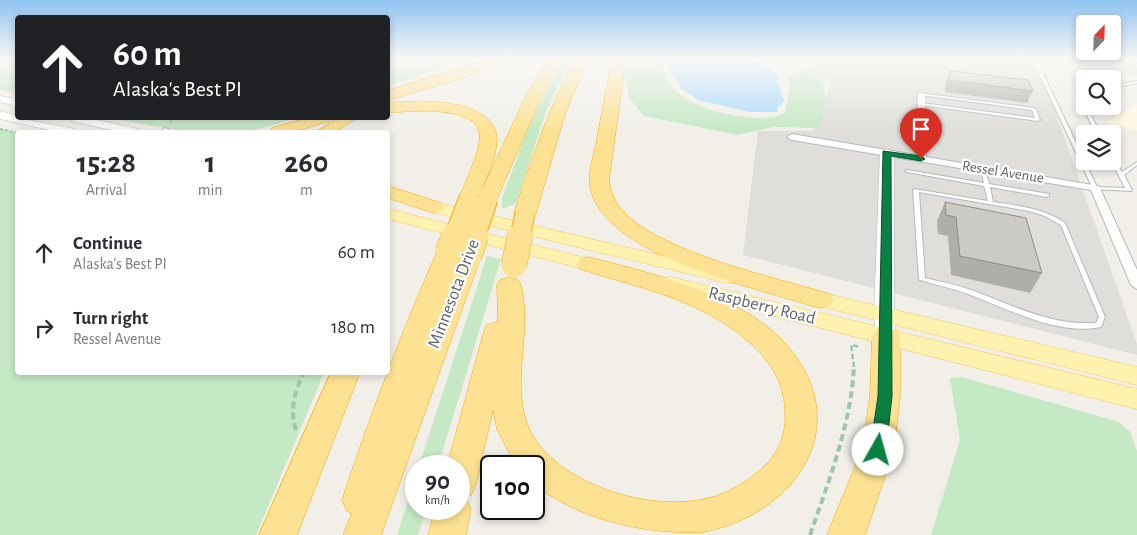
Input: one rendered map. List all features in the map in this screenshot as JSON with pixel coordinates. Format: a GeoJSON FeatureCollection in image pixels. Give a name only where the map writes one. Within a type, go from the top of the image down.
{"type":"FeatureCollection","features":[{"type":"Feature","properties":{"kind":"highway"},"geometry":{"type":"LineString","coordinates":[[390,95],[431,83]]}},
{"type":"Feature","properties":{"kind":"highway","name":"Minnesota Drive"},"geometry":{"type":"LineString","coordinates":[[362,535],[479,198],[541,83]]}},
{"type":"Feature","properties":{"kind":"highway"},"geometry":{"type":"LineString","coordinates":[[466,455],[512,275],[525,213],[555,119],[569,83]]}},
{"type":"Feature","properties":{"kind":"highway"},"geometry":{"type":"LineString","coordinates":[[615,83],[599,179],[600,189],[610,209],[632,231],[685,256],[821,300]]}},
{"type":"Feature","properties":{"kind":"highway"},"geometry":{"type":"LineString","coordinates":[[390,108],[414,106],[447,108],[468,114],[484,125],[487,131],[486,147],[479,198]]}},
{"type":"Feature","properties":{"kind":"highway"},"geometry":{"type":"LineString","coordinates":[[284,130],[316,120]]}},
{"type":"Feature","properties":{"kind":"highway"},"geometry":{"type":"LineString","coordinates":[[328,130],[345,120]]}},
{"type":"Feature","properties":{"kind":"highway"},"geometry":{"type":"LineString","coordinates":[[292,130],[306,123]]}},
{"type":"Feature","properties":{"kind":"highway"},"geometry":{"type":"LineString","coordinates":[[390,195],[434,207]]}},
{"type":"Feature","properties":{"kind":"highway"},"geometry":{"type":"LineString","coordinates":[[356,535],[361,495],[425,308],[458,254]]}},
{"type":"Feature","properties":{"kind":"highway"},"geometry":{"type":"LineString","coordinates":[[512,275],[511,319],[504,386],[506,409],[520,446],[541,469],[564,488],[587,500],[623,512],[652,517],[687,517],[716,513],[737,505],[761,492],[778,478],[792,460],[804,417],[801,397],[794,378],[776,351],[739,321],[696,299],[588,264]]}},
{"type":"Feature","properties":{"kind":"highway"},"geometry":{"type":"LineString","coordinates":[[846,535],[878,450],[885,396],[885,326]]}},
{"type":"Feature","properties":{"kind":"highway"},"geometry":{"type":"LineString","coordinates":[[278,535],[345,375]]}},
{"type":"Feature","properties":{"kind":"highway"},"geometry":{"type":"LineString","coordinates":[[447,535],[450,520]]}},
{"type":"Feature","properties":{"kind":"main road"},"geometry":{"type":"LineString","coordinates":[[0,99],[15,102]]}},
{"type":"Feature","properties":{"kind":"main road"},"geometry":{"type":"LineString","coordinates":[[0,106],[15,108]]}},
{"type":"Feature","properties":{"kind":"main road"},"geometry":{"type":"LineString","coordinates":[[0,115],[15,119]]}},
{"type":"Feature","properties":{"kind":"main road"},"geometry":{"type":"LineString","coordinates":[[21,120],[63,130]]}},
{"type":"Feature","properties":{"kind":"main road"},"geometry":{"type":"LineString","coordinates":[[83,120],[126,130]]}},
{"type":"Feature","properties":{"kind":"main road"},"geometry":{"type":"LineString","coordinates":[[885,326],[886,153]]}},
{"type":"Feature","properties":{"kind":"main road","name":"Raspberry Road"},"geometry":{"type":"LineString","coordinates":[[434,207],[821,300],[885,326],[1137,399]]}},
{"type":"Feature","properties":{"kind":"main road","name":"Raspberry Road"},"geometry":{"type":"LineString","coordinates":[[390,214],[588,264],[728,296],[1137,376]]}},
{"type":"Feature","properties":{"kind":"street"},"geometry":{"type":"LineString","coordinates":[[921,159],[922,99]]}},
{"type":"Feature","properties":{"kind":"street","name":"Ressel Avenue"},"geometry":{"type":"LineString","coordinates":[[792,137],[1095,188]]}},
{"type":"Feature","properties":{"kind":"street"},"geometry":{"type":"LineString","coordinates":[[1095,188],[1137,284]]}},
{"type":"Feature","properties":{"kind":"lane"},"geometry":{"type":"LineString","coordinates":[[1045,83],[1095,188],[1137,190]]}},
{"type":"Feature","properties":{"kind":"lane"},"geometry":{"type":"LineString","coordinates":[[922,99],[1034,109],[1038,120],[922,99]]}},
{"type":"Feature","properties":{"kind":"lane"},"geometry":{"type":"LineString","coordinates":[[1122,174],[1137,163]]}},
{"type":"Feature","properties":{"kind":"lane"},"geometry":{"type":"LineString","coordinates":[[984,169],[991,203]]}},
{"type":"Feature","properties":{"kind":"lane"},"geometry":{"type":"LineString","coordinates":[[1120,170],[1130,190]]}},
{"type":"Feature","properties":{"kind":"lane"},"geometry":{"type":"LineString","coordinates":[[906,171],[1047,195]]}},
{"type":"Feature","properties":{"kind":"lane"},"geometry":{"type":"LineString","coordinates":[[916,190],[991,203],[1054,216],[1063,224],[1102,317],[1099,325],[1086,327],[1027,315],[956,287],[922,279],[916,190]]}},
{"type":"Feature","properties":{"kind":"path"},"geometry":{"type":"LineString","coordinates":[[0,129],[15,132]]}},
{"type":"Feature","properties":{"kind":"path"},"geometry":{"type":"LineString","coordinates":[[810,535],[851,400],[855,361],[852,345]]}},
{"type":"Feature","properties":{"kind":"path"},"geometry":{"type":"LineString","coordinates":[[296,430],[292,420],[292,407],[303,375]]}},
{"type":"Feature","properties":{"kind":"shaded area"},"geometry":{"type":"Polygon","coordinates":[[[831,83],[1043,83],[1049,94],[1137,344],[1137,355],[743,255],[758,131],[813,131],[831,83]]]}},
{"type":"Feature","properties":{"kind":"shaded area"},"geometry":{"type":"Polygon","coordinates":[[[1137,104],[1137,131],[1121,127],[1121,125],[1105,123],[1137,104]]]}},
{"type":"Feature","properties":{"kind":"green space"},"geometry":{"type":"Polygon","coordinates":[[[0,83],[15,83],[15,94],[0,90],[0,83]]]}},
{"type":"Feature","properties":{"kind":"green space"},"geometry":{"type":"Polygon","coordinates":[[[551,83],[560,83],[546,111],[516,203],[502,209],[502,198],[530,123],[551,83]]]}},
{"type":"Feature","properties":{"kind":"green space"},"geometry":{"type":"Polygon","coordinates":[[[626,83],[670,83],[684,98],[712,110],[744,117],[760,118],[774,117],[785,113],[789,83],[823,83],[825,97],[819,128],[773,127],[738,135],[644,116],[629,98],[626,83]]]}},
{"type":"Feature","properties":{"kind":"green space"},"geometry":{"type":"Polygon","coordinates":[[[122,120],[289,120],[271,126],[248,130],[182,130],[122,120]]]}},
{"type":"Feature","properties":{"kind":"green space"},"geometry":{"type":"Polygon","coordinates":[[[0,128],[15,132],[15,375],[323,375],[256,535],[0,535],[0,128]]]}},
{"type":"Feature","properties":{"kind":"green space"},"geometry":{"type":"Polygon","coordinates":[[[487,256],[501,259],[441,455],[423,455],[487,256]]]}},
{"type":"Feature","properties":{"kind":"green space"},"geometry":{"type":"Polygon","coordinates":[[[962,377],[1119,422],[1130,432],[1137,451],[1137,535],[931,535],[960,440],[950,378],[962,377]]]}},
{"type":"Feature","properties":{"kind":"green space"},"geometry":{"type":"Polygon","coordinates":[[[405,510],[405,520],[423,520],[418,535],[397,535],[405,510]]]}},
{"type":"Feature","properties":{"kind":"water"},"geometry":{"type":"Polygon","coordinates":[[[678,83],[778,83],[784,101],[777,108],[778,112],[750,112],[698,100],[681,88],[678,83]]]}},
{"type":"Feature","properties":{"kind":"building"},"geometry":{"type":"Polygon","coordinates":[[[972,83],[1029,83],[1033,91],[972,83]]]}},
{"type":"Feature","properties":{"kind":"building"},"geometry":{"type":"Polygon","coordinates":[[[945,202],[1026,218],[1042,273],[960,256],[956,217],[946,215],[945,202]]]}},
{"type":"Feature","properties":{"kind":"route"},"geometry":{"type":"LineString","coordinates":[[878,450],[885,396],[886,153],[921,159]]}}]}
